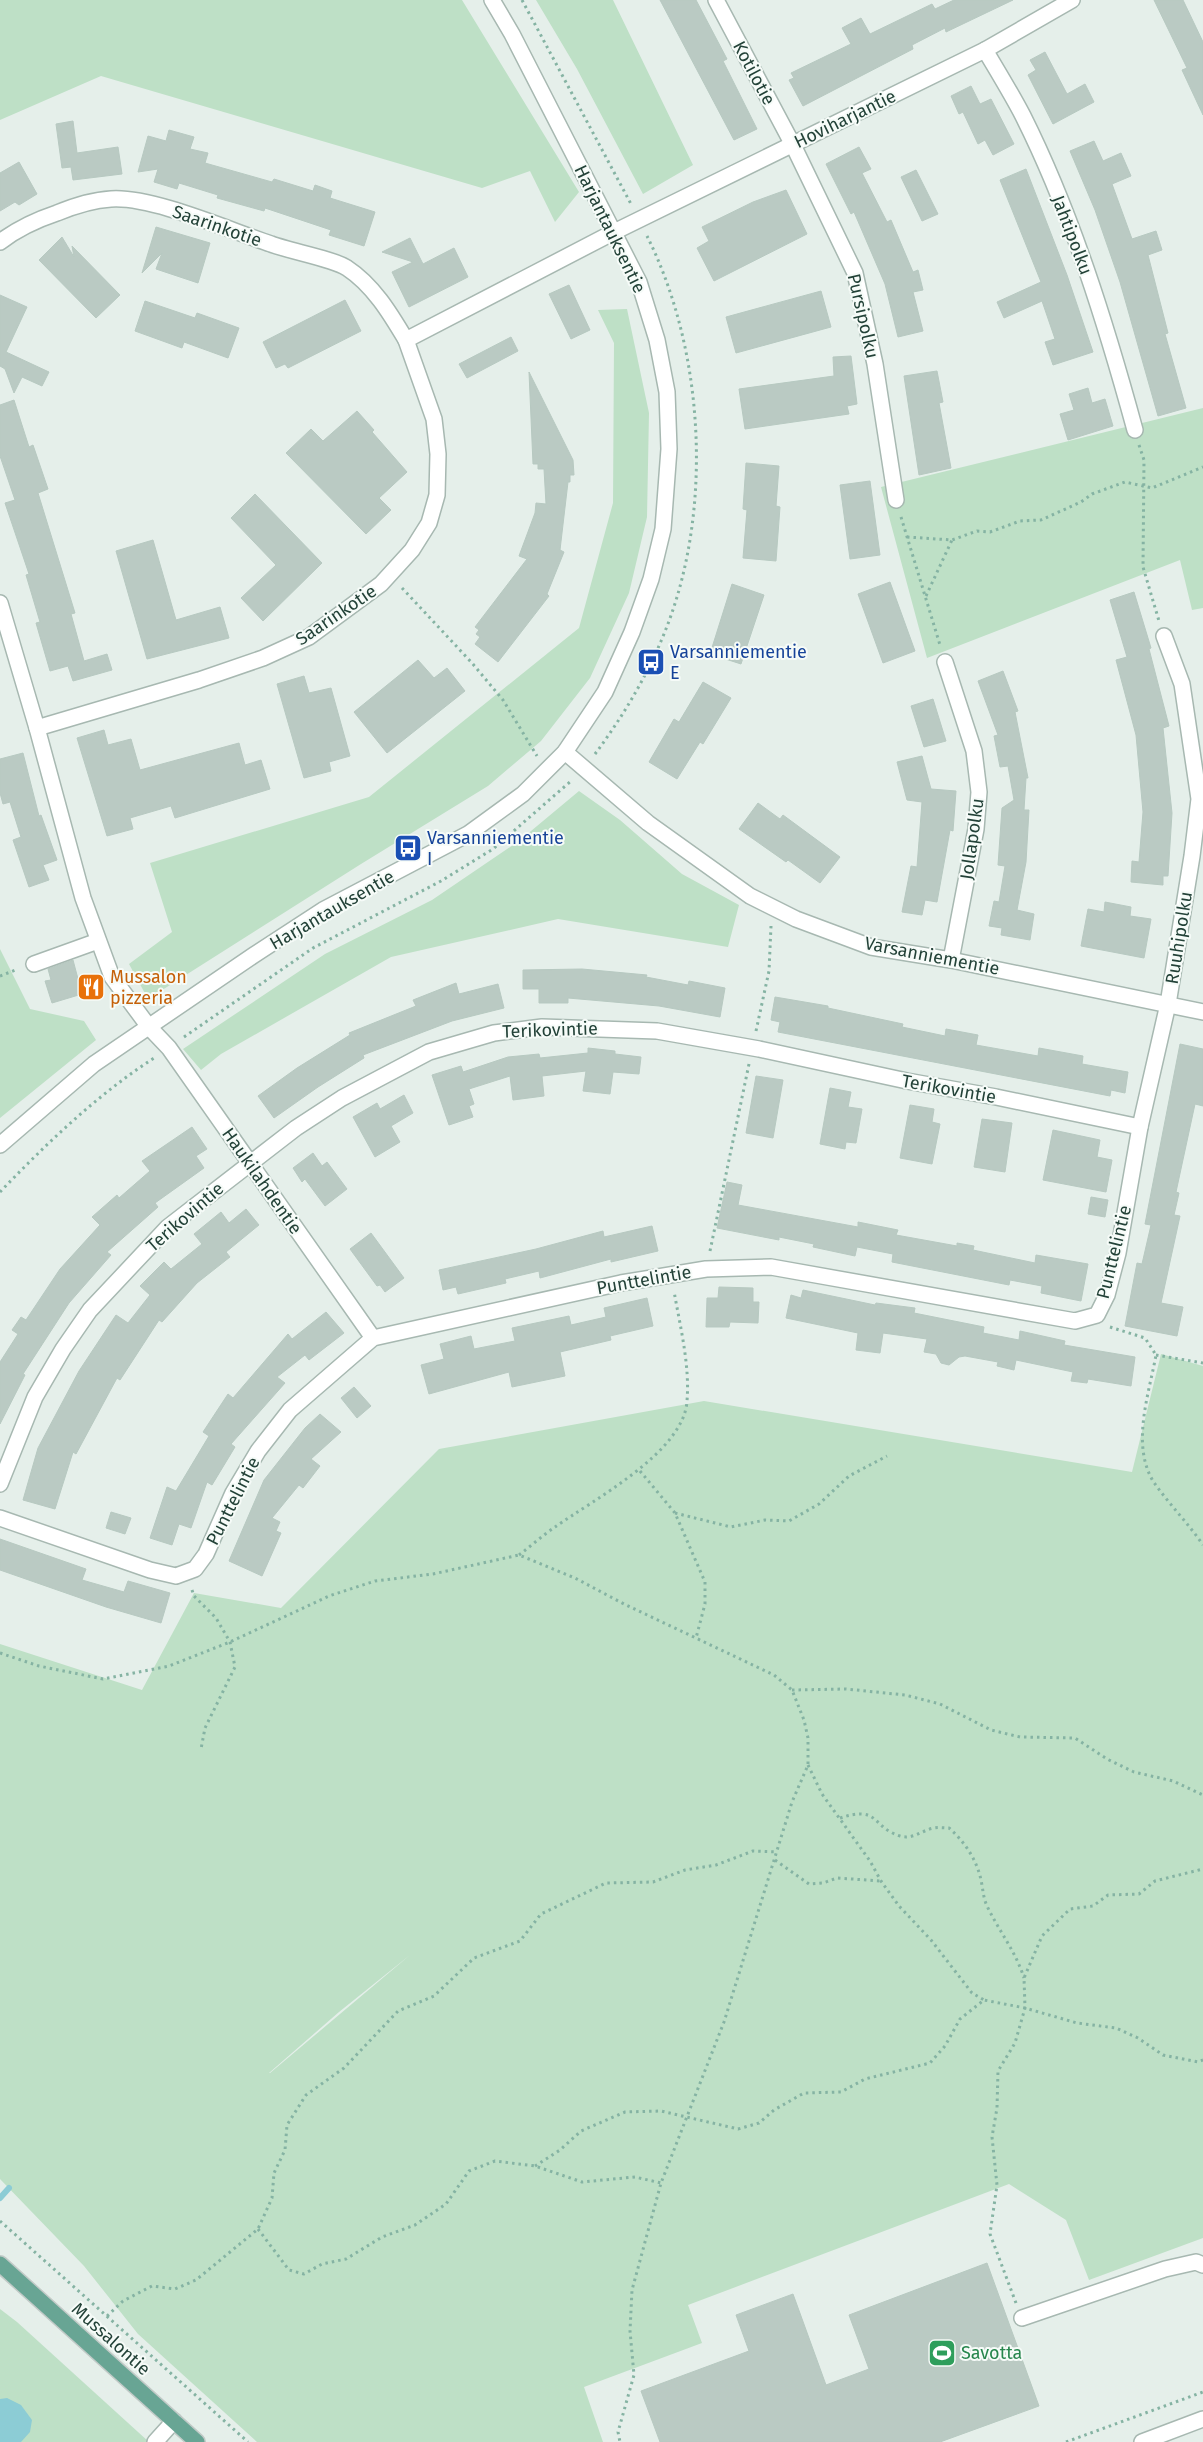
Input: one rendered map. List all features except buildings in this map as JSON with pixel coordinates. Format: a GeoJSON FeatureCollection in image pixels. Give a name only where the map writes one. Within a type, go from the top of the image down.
{"type":"FeatureCollection","features":[{"type":"Feature","properties":{"kind":"main road","name":"Mussalontie"},"geometry":{"type":"LineString","coordinates":[[0,2264],[197,2442]]}},
{"type":"Feature","properties":{"kind":"street","name":"Harjantauksentie"},"geometry":{"type":"LineString","coordinates":[[0,1145],[94,1064],[149,1027],[324,910],[468,834],[523,794],[565,752],[605,692],[632,632],[651,579],[663,529],[669,449],[667,392],[657,340],[639,282],[512,34],[492,0]]}},
{"type":"Feature","properties":{"kind":"street","name":"Kotilotie"},"geometry":{"type":"LineString","coordinates":[[716,0],[793,145]]}},
{"type":"Feature","properties":{"kind":"street","name":"Hoviharjantie"},"geometry":{"type":"LineString","coordinates":[[614,232],[747,165],[793,145],[985,50],[1072,0]]}},
{"type":"Feature","properties":{"kind":"street","name":"Jahtipolku"},"geometry":{"type":"LineString","coordinates":[[985,50],[1023,115],[1046,167],[1108,331],[1135,430]]}},
{"type":"Feature","properties":{"kind":"street","name":"Pursipolku"},"geometry":{"type":"LineString","coordinates":[[793,145],[855,273],[875,364],[896,500]]}},
{"type":"Feature","properties":{"kind":"street","name":"Saarinkotie"},"geometry":{"type":"LineString","coordinates":[[0,242],[11,233],[74,206],[112,199],[144,202],[291,251],[345,266],[365,283],[382,302],[406,340],[434,419],[438,454],[437,495],[429,523],[412,550],[381,584],[309,637],[263,658],[199,680],[37,728]]}},
{"type":"Feature","properties":{"kind":"street"},"geometry":{"type":"LineString","coordinates":[[406,340],[614,232]]}},
{"type":"Feature","properties":{"kind":"street"},"geometry":{"type":"LineString","coordinates":[[0,603],[37,728],[83,898],[98,941],[112,977],[149,1027]]}},
{"type":"Feature","properties":{"kind":"street","name":"Ruuhipolku"},"geometry":{"type":"LineString","coordinates":[[1164,636],[1182,684],[1198,799],[1192,856],[1168,1004]]}},
{"type":"Feature","properties":{"kind":"street","name":"Jollapolku"},"geometry":{"type":"LineString","coordinates":[[945,662],[974,751],[979,792],[976,830],[951,960]]}},
{"type":"Feature","properties":{"kind":"street","name":"Varsanniementie"},"geometry":{"type":"LineString","coordinates":[[565,752],[648,823],[759,901],[796,919],[870,947],[951,960],[1203,1012]]}},
{"type":"Feature","properties":{"kind":"street"},"geometry":{"type":"LineString","coordinates":[[34,964],[98,941]]}},
{"type":"Feature","properties":{"kind":"street","name":"Punttelintie"},"geometry":{"type":"LineString","coordinates":[[185,1573],[195,1569],[206,1554],[243,1476],[258,1451],[290,1410],[373,1338],[621,1283],[706,1269],[770,1267],[1075,1321],[1097,1314],[1107,1295],[1118,1253],[1140,1127],[1168,1004]]}},
{"type":"Feature","properties":{"kind":"street","name":"Haukilahdentie"},"geometry":{"type":"LineString","coordinates":[[149,1027],[168,1048],[373,1338]]}},
{"type":"Feature","properties":{"kind":"street","name":"Terikovintie"},"geometry":{"type":"LineString","coordinates":[[0,1484],[35,1397],[63,1349],[90,1310],[168,1227],[249,1163],[319,1113],[381,1076],[429,1052],[494,1032],[542,1027],[656,1031],[752,1048],[1140,1127]]}},
{"type":"Feature","properties":{"kind":"street"},"geometry":{"type":"LineString","coordinates":[[0,1518],[150,1570],[176,1576],[185,1573]]}},
{"type":"Feature","properties":{"kind":"street"},"geometry":{"type":"LineString","coordinates":[[1022,2318],[1165,2269],[1196,2262],[1203,2265]]}},
{"type":"Feature","properties":{"kind":"street"},"geometry":{"type":"LineString","coordinates":[[1142,2442],[1203,2419]]}},
{"type":"Feature","properties":{"kind":"street"},"geometry":{"type":"LineString","coordinates":[[155,2442],[174,2421]]}},
{"type":"Feature","properties":{"kind":"path"},"geometry":{"type":"LineString","coordinates":[[0,1192],[42,1148],[98,1100],[168,1048],[313,948],[441,881],[493,849],[561,791],[584,768],[618,723],[661,641],[677,597],[690,545],[695,478],[695,402],[683,333],[665,271],[640,220],[522,0]]}},
{"type":"Feature","properties":{"kind":"path"},"geometry":{"type":"LineString","coordinates":[[1135,430],[1144,460],[1143,567],[1164,636]]}},
{"type":"Feature","properties":{"kind":"path"},"geometry":{"type":"LineString","coordinates":[[907,537],[952,540],[977,531],[990,532],[1020,521],[1041,520],[1081,502],[1092,494],[1125,482],[1152,488],[1203,467]]}},
{"type":"Feature","properties":{"kind":"path"},"geometry":{"type":"LineString","coordinates":[[896,500],[945,662]]}},
{"type":"Feature","properties":{"kind":"path"},"geometry":{"type":"LineString","coordinates":[[926,597],[952,540]]}},
{"type":"Feature","properties":{"kind":"path"},"geometry":{"type":"LineString","coordinates":[[390,575],[472,663],[503,700],[546,772]]}},
{"type":"Feature","properties":{"kind":"path"},"geometry":{"type":"LineString","coordinates":[[706,1269],[769,972],[771,926],[759,901]]}},
{"type":"Feature","properties":{"kind":"path"},"geometry":{"type":"LineString","coordinates":[[0,1653],[39,1666],[103,1678],[169,1666],[230,1642],[329,1596],[375,1581],[433,1574],[519,1555],[554,1528],[640,1471],[681,1423],[688,1402],[684,1350],[671,1275]]}},
{"type":"Feature","properties":{"kind":"path"},"geometry":{"type":"LineString","coordinates":[[1097,1314],[1107,1326],[1145,1338],[1156,1355],[1143,1429],[1144,1455],[1153,1480],[1203,1545]]}},
{"type":"Feature","properties":{"kind":"path"},"geometry":{"type":"LineString","coordinates":[[1156,1355],[1203,1363]]}},
{"type":"Feature","properties":{"kind":"path"},"geometry":{"type":"LineString","coordinates":[[675,1513],[731,1527],[765,1520],[789,1521],[819,1504],[849,1476],[887,1456]]}},
{"type":"Feature","properties":{"kind":"path"},"geometry":{"type":"LineString","coordinates":[[640,1471],[675,1513],[705,1582],[705,1604],[696,1638]]}},
{"type":"Feature","properties":{"kind":"path"},"geometry":{"type":"LineString","coordinates":[[519,1555],[575,1578],[774,1675],[792,1690],[804,1720],[808,1738],[808,1765],[792,1802],[744,1952],[724,2022],[661,2183],[632,2290],[630,2331],[634,2375],[618,2432],[620,2442]]}},
{"type":"Feature","properties":{"kind":"path"},"geometry":{"type":"LineString","coordinates":[[185,1573],[194,1596],[216,1618],[230,1642],[235,1667],[205,1728],[201,1749]]}},
{"type":"Feature","properties":{"kind":"path"},"geometry":{"type":"LineString","coordinates":[[792,1690],[846,1689],[905,1695],[940,1704],[991,1730],[1020,1737],[1075,1738],[1107,1759],[1134,1772],[1173,1781],[1203,1795]]}},
{"type":"Feature","properties":{"kind":"path"},"geometry":{"type":"LineString","coordinates":[[808,1765],[822,1794],[870,1861],[881,1881],[899,1906],[931,1940],[972,1993],[984,2000],[1025,2008],[1077,2023],[1116,2028],[1138,2038],[1163,2055],[1198,2062],[1203,2060]]}},
{"type":"Feature","properties":{"kind":"path"},"geometry":{"type":"LineString","coordinates":[[840,1818],[857,1812],[873,1816],[900,1836],[914,1836],[932,1828],[949,1828],[964,1842],[980,1878],[983,1897],[994,1922],[1018,1960],[1024,1978],[1025,2008],[1015,2043],[998,2071],[997,2108],[992,2137],[997,2185],[990,2234],[1022,2318]]}},
{"type":"Feature","properties":{"kind":"path"},"geometry":{"type":"LineString","coordinates":[[106,2316],[123,2301],[152,2286],[175,2289],[196,2280],[258,2229],[272,2198],[274,2173],[286,2150],[287,2126],[306,2094],[344,2068],[398,2011],[434,1996],[474,1958],[520,1941],[541,1914],[606,1883],[654,1882],[685,1870],[716,1865],[752,1851],[777,1852]]}},
{"type":"Feature","properties":{"kind":"path"},"geometry":{"type":"LineString","coordinates":[[775,1860],[809,1884],[823,1883],[837,1878],[881,1881]]}},
{"type":"Feature","properties":{"kind":"path"},"geometry":{"type":"LineString","coordinates":[[1024,1978],[1042,1936],[1070,1909],[1093,1906],[1108,1895],[1139,1894],[1155,1881],[1203,1869]]}},
{"type":"Feature","properties":{"kind":"path"},"geometry":{"type":"LineString","coordinates":[[535,2166],[560,2150],[581,2131],[625,2112],[661,2111],[738,2129],[759,2123],[774,2110],[804,2093],[841,2092],[866,2079],[930,2063],[946,2046],[960,2019],[984,2000]]}},
{"type":"Feature","properties":{"kind":"path"},"geometry":{"type":"LineString","coordinates":[[258,2229],[289,2270],[304,2274],[322,2264],[346,2259],[382,2237],[416,2225],[446,2204],[469,2171],[495,2161],[535,2166],[582,2182],[635,2177],[661,2183]]}},
{"type":"Feature","properties":{"kind":"path"},"geometry":{"type":"LineString","coordinates":[[0,2221],[248,2442]]}},
{"type":"Feature","properties":{"kind":"path"},"geometry":{"type":"LineString","coordinates":[[1066,2442],[1203,2392]]}},
{"type":"Feature","properties":{"kind":"green space"},"geometry":{"type":"Polygon","coordinates":[[[0,0],[462,0],[579,192],[555,222],[530,171],[482,188],[101,76],[0,120],[0,0]]]}},
{"type":"Feature","properties":{"kind":"green space"},"geometry":{"type":"Polygon","coordinates":[[[536,0],[613,0],[693,165],[643,194],[577,69],[536,0]]]}},
{"type":"Feature","properties":{"kind":"green space"},"geometry":{"type":"Polygon","coordinates":[[[627,309],[649,413],[647,517],[629,593],[590,678],[541,741],[488,786],[148,999],[129,964],[172,932],[150,863],[369,797],[579,628],[613,503],[614,343],[598,310],[627,309]]]}},
{"type":"Feature","properties":{"kind":"green space"},"geometry":{"type":"Polygon","coordinates":[[[1203,408],[1203,608],[1192,610],[1180,560],[927,658],[881,487],[1203,408]]]}},
{"type":"Feature","properties":{"kind":"green space"},"geometry":{"type":"Polygon","coordinates":[[[579,791],[620,820],[682,874],[739,905],[728,947],[558,919],[391,957],[221,1054],[201,1070],[183,1049],[325,954],[432,900],[519,841],[579,791]]]}},
{"type":"Feature","properties":{"kind":"green space"},"geometry":{"type":"Polygon","coordinates":[[[0,949],[30,1009],[84,1021],[96,1040],[0,1118],[0,949]]]}},
{"type":"Feature","properties":{"kind":"green space"},"geometry":{"type":"Polygon","coordinates":[[[1161,1354],[1203,1366],[1203,2238],[1089,2280],[1066,2220],[1009,2184],[688,2305],[702,2343],[584,2387],[603,2442],[257,2442],[138,2334],[84,2266],[0,2179],[0,1644],[142,1690],[194,1593],[281,1608],[439,1449],[704,1401],[1132,1472],[1161,1354]],[[410,1955],[339,2012],[270,2073],[410,1955]]]}},
{"type":"Feature","properties":{"kind":"green space"},"geometry":{"type":"Polygon","coordinates":[[[0,2309],[17,2322],[149,2442],[0,2442],[0,2309]]]}},
{"type":"Feature","properties":{"kind":"water"},"geometry":{"type":"Polygon","coordinates":[[[7,2398],[21,2405],[32,2420],[30,2432],[21,2442],[0,2442],[0,2399],[7,2398]]]}},
{"type":"Feature","properties":{"kind":"waterway"},"geometry":{"type":"LineString","coordinates":[[0,2198],[9,2188]]}},
{"type":"Feature","properties":{"kind":"place","name":"Varsanniementie E"},"geometry":{"type":"Point","coordinates":[651,662]}},
{"type":"Feature","properties":{"kind":"place","name":"Varsanniementie I"},"geometry":{"type":"Point","coordinates":[408,848]}},
{"type":"Feature","properties":{"kind":"place","name":"Mussalon pizzeria"},"geometry":{"type":"Point","coordinates":[91,987]}},
{"type":"Feature","properties":{"kind":"place","name":"Savotta"},"geometry":{"type":"Point","coordinates":[942,2353]}}]}
